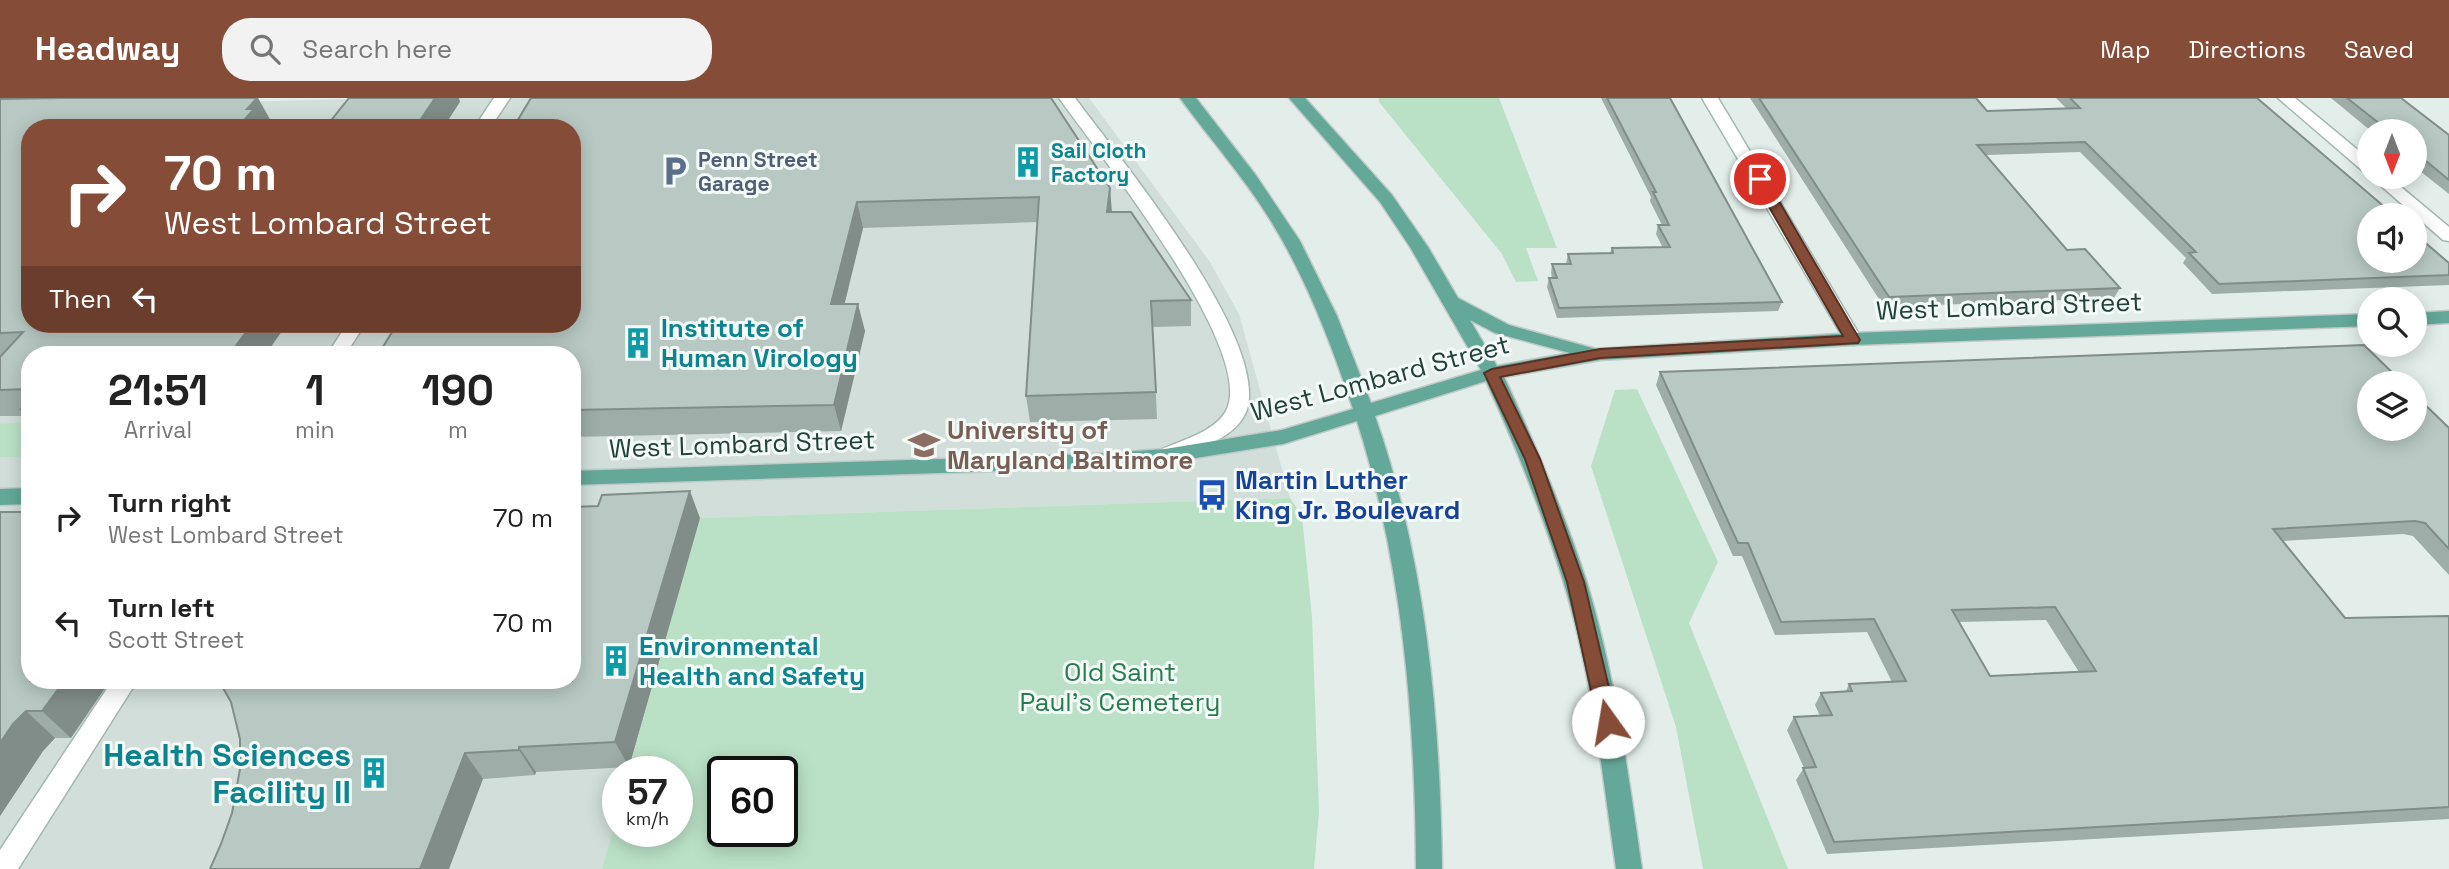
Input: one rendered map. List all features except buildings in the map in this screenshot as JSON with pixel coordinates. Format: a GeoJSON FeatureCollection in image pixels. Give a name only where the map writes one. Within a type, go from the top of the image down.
{"type":"FeatureCollection","features":[{"type":"Feature","properties":{"kind":"main road"},"geometry":{"type":"LineString","coordinates":[[1188,98],[1244,169],[1302,260],[1333,325],[1390,499],[1409,586],[1424,713],[1429,869]]}},
{"type":"Feature","properties":{"kind":"main road"},"geometry":{"type":"LineString","coordinates":[[1297,98],[1351,155],[1386,199],[1492,373],[1532,459],[1575,582],[1608,722],[1629,869]]}},
{"type":"Feature","properties":{"kind":"main road"},"geometry":{"type":"LineString","coordinates":[[1451,302],[1502,329],[1600,354]]}},
{"type":"Feature","properties":{"kind":"main road"},"geometry":{"type":"LineString","coordinates":[[2427,318],[2449,317]]}},
{"type":"Feature","properties":{"kind":"main road","name":"West Lombard Street"},"geometry":{"type":"LineString","coordinates":[[581,478],[1165,456],[1283,437],[1363,415],[1492,373],[1600,354],[1853,340],[2357,321]]}},
{"type":"Feature","properties":{"kind":"main road"},"geometry":{"type":"LineString","coordinates":[[0,497],[21,496]]}},
{"type":"Feature","properties":{"kind":"street"},"geometry":{"type":"LineString","coordinates":[[488,119],[502,98]]}},
{"type":"Feature","properties":{"kind":"street"},"geometry":{"type":"LineString","coordinates":[[1068,98],[1161,229],[1219,321],[1239,383],[1240,399],[1229,421],[1206,436],[1165,456]]}},
{"type":"Feature","properties":{"kind":"street"},"geometry":{"type":"LineString","coordinates":[[1710,98],[1853,340]]}},
{"type":"Feature","properties":{"kind":"street"},"geometry":{"type":"LineString","coordinates":[[2286,98],[2357,158]]}},
{"type":"Feature","properties":{"kind":"street"},"geometry":{"type":"LineString","coordinates":[[2393,189],[2449,236]]}},
{"type":"Feature","properties":{"kind":"street"},"geometry":{"type":"LineString","coordinates":[[4,869],[120,689]]}},
{"type":"Feature","properties":{"kind":"shaded area","name":"University of Maryland Baltimore"},"geometry":{"type":"Polygon","coordinates":[[[395,98],[1089,98],[1210,262],[1239,314],[1290,498],[701,518],[633,756],[602,756],[602,847],[608,847],[602,869],[0,869],[0,108],[395,98]]]}},
{"type":"Feature","properties":{"kind":"green space"},"geometry":{"type":"Polygon","coordinates":[[[1379,98],[1499,98],[1557,248],[1526,248],[1538,281],[1516,282],[1502,254],[1379,102],[1379,98]]]}},
{"type":"Feature","properties":{"kind":"green space"},"geometry":{"type":"Polygon","coordinates":[[[1637,389],[1718,562],[1689,623],[1788,869],[1703,869],[1676,727],[1591,466],[1615,390],[1637,389]]]}},
{"type":"Feature","properties":{"kind":"green space"},"geometry":{"type":"Polygon","coordinates":[[[21,423],[21,457],[0,457],[0,424],[21,423]]]}},
{"type":"Feature","properties":{"kind":"green space","name":"Old Saint Paul's Cemetery"},"geometry":{"type":"Polygon","coordinates":[[[1290,498],[1302,516],[1312,617],[1319,812],[1314,869],[602,869],[608,847],[693,847],[693,756],[633,756],[700,518],[1290,498]]]}},
{"type":"Feature","properties":{"kind":"place","name":"Sail Cloth Factory"},"geometry":{"type":"Point","coordinates":[1028,162]}},
{"type":"Feature","properties":{"kind":"place","name":"Penn Street Garage"},"geometry":{"type":"Point","coordinates":[675,171]}},
{"type":"Feature","properties":{"kind":"place","name":"Institute of Human Virology"},"geometry":{"type":"Point","coordinates":[638,343]}},
{"type":"Feature","properties":{"kind":"place","name":"University of Maryland Baltimore"},"geometry":{"type":"Point","coordinates":[924,445]}},
{"type":"Feature","properties":{"kind":"place","name":"Martin Luther King Jr. Boulevard"},"geometry":{"type":"Point","coordinates":[1212,495]}},
{"type":"Feature","properties":{"kind":"place","name":"Environmental Health and Safety"},"geometry":{"type":"Point","coordinates":[616,661]}},
{"type":"Feature","properties":{"kind":"place","name":"Health Sciences Facility II"},"geometry":{"type":"Point","coordinates":[374,773]}},
{"type":"Feature","properties":{"kind":"route"},"geometry":{"type":"LineString","coordinates":[[1608,722],[1575,582],[1532,459],[1492,373],[1600,354],[1853,340],[1760,179]]}}]}
